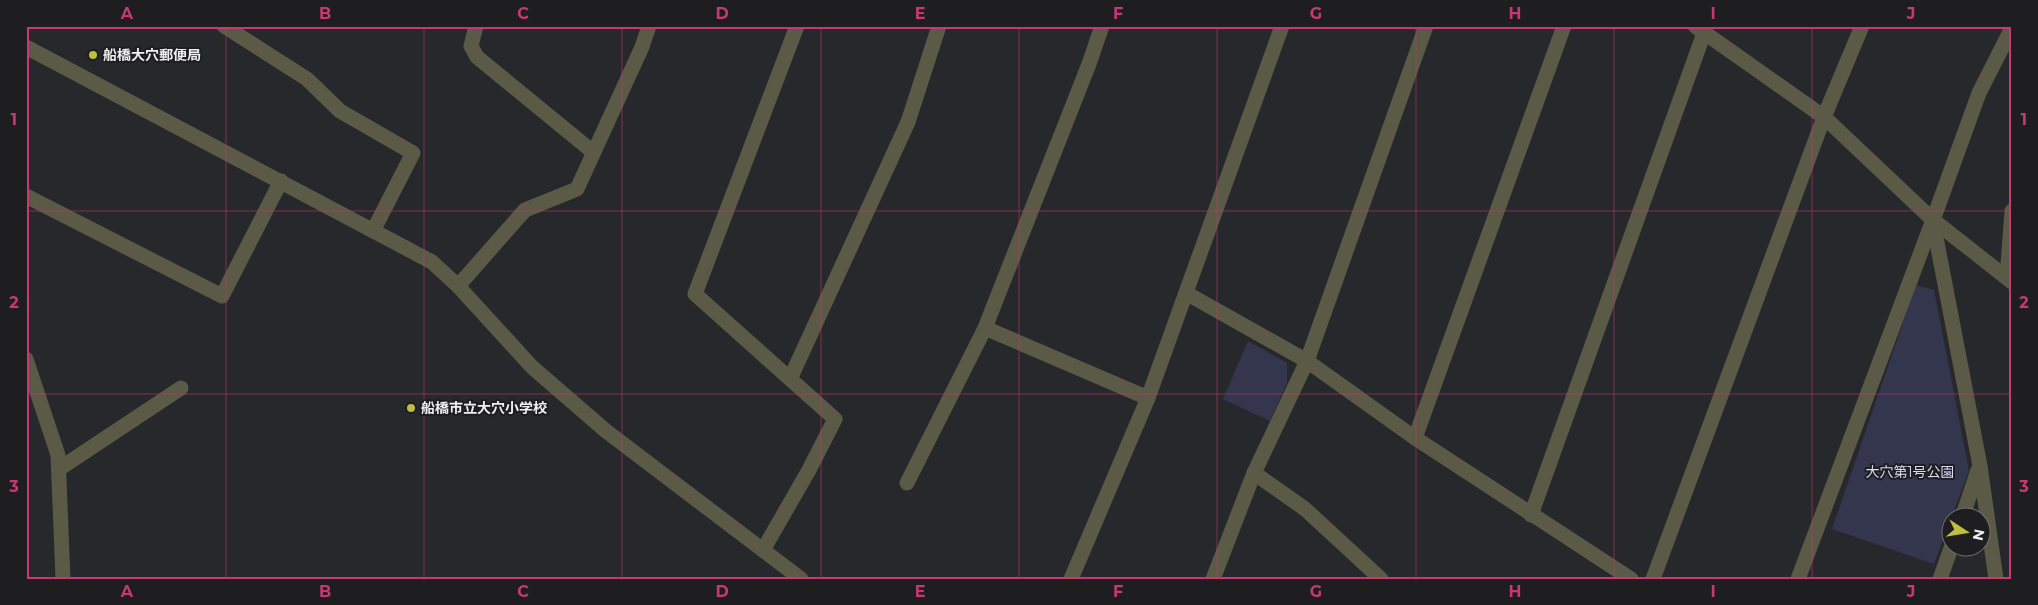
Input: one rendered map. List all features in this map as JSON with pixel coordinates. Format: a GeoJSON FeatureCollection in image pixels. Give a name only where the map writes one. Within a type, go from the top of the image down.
{"type":"FeatureCollection","features":[{"type":"Feature","properties":{"kind":"street"},"geometry":{"type":"LineString","coordinates":[[224,26],[307,79],[340,111],[413,153],[373,231]]}},
{"type":"Feature","properties":{"kind":"street"},"geometry":{"type":"LineString","coordinates":[[476,26],[471,46],[477,57],[593,152]]}},
{"type":"Feature","properties":{"kind":"street"},"geometry":{"type":"LineString","coordinates":[[458,286],[525,210],[577,189],[642,47],[649,26]]}},
{"type":"Feature","properties":{"kind":"street"},"geometry":{"type":"LineString","coordinates":[[763,550],[809,470],[835,419],[695,294],[797,26]]}},
{"type":"Feature","properties":{"kind":"street"},"geometry":{"type":"LineString","coordinates":[[790,379],[908,122],[939,26]]}},
{"type":"Feature","properties":{"kind":"street"},"geometry":{"type":"LineString","coordinates":[[907,483],[985,328],[1090,64],[1102,26]]}},
{"type":"Feature","properties":{"kind":"street"},"geometry":{"type":"LineString","coordinates":[[1071,579],[1148,398],[1282,26]]}},
{"type":"Feature","properties":{"kind":"street"},"geometry":{"type":"LineString","coordinates":[[1213,579],[1254,473],[1307,361],[1426,26]]}},
{"type":"Feature","properties":{"kind":"street"},"geometry":{"type":"LineString","coordinates":[[1415,438],[1564,26]]}},
{"type":"Feature","properties":{"kind":"street"},"geometry":{"type":"LineString","coordinates":[[1653,579],[1824,117],[1862,26]]}},
{"type":"Feature","properties":{"kind":"street"},"geometry":{"type":"LineString","coordinates":[[1798,579],[1979,93],[2012,28]]}},
{"type":"Feature","properties":{"kind":"street"},"geometry":{"type":"LineString","coordinates":[[1531,515],[1700,30],[1824,117],[1933,220],[2009,280]]}},
{"type":"Feature","properties":{"kind":"street"},"geometry":{"type":"LineString","coordinates":[[26,47],[432,262],[458,286],[532,367],[606,431],[801,579]]}},
{"type":"Feature","properties":{"kind":"street"},"geometry":{"type":"LineString","coordinates":[[26,196],[222,296],[281,181]]}},
{"type":"Feature","properties":{"kind":"street"},"geometry":{"type":"LineString","coordinates":[[2009,280],[2012,211]]}},
{"type":"Feature","properties":{"kind":"street"},"geometry":{"type":"LineString","coordinates":[[1933,220],[1980,466],[1996,579]]}},
{"type":"Feature","properties":{"kind":"street"},"geometry":{"type":"LineString","coordinates":[[1186,293],[1307,361],[1415,438],[1631,579]]}},
{"type":"Feature","properties":{"kind":"street"},"geometry":{"type":"LineString","coordinates":[[985,328],[1148,398]]}},
{"type":"Feature","properties":{"kind":"street"},"geometry":{"type":"LineString","coordinates":[[26,359],[58,455],[63,579]]}},
{"type":"Feature","properties":{"kind":"street"},"geometry":{"type":"LineString","coordinates":[[59,469],[181,388]]}},
{"type":"Feature","properties":{"kind":"street"},"geometry":{"type":"LineString","coordinates":[[1965,508],[1980,466]]}},
{"type":"Feature","properties":{"kind":"street"},"geometry":{"type":"LineString","coordinates":[[1254,473],[1305,509],[1381,579]]}},
{"type":"Feature","properties":{"kind":"street"},"geometry":{"type":"LineString","coordinates":[[1940,579],[1947,558]]}},
{"type":"Feature","properties":{"kind":"green space","name":"大穴第1号公園"},"geometry":{"type":"Polygon","coordinates":[[[1916,285],[1934,290],[1969,471],[1955,508],[1940,508],[1940,548],[1934,564],[1832,529],[1916,285]]]}},
{"type":"Feature","properties":{"kind":"green space"},"geometry":{"type":"Polygon","coordinates":[[[1248,341],[1287,363],[1287,383],[1270,421],[1223,399],[1248,341]]]}},
{"type":"Feature","properties":{"kind":"place","name":"船橋大穴郵便局"},"geometry":{"type":"Point","coordinates":[93,55]}},
{"type":"Feature","properties":{"kind":"place","name":"船橋市立大穴小学校"},"geometry":{"type":"Point","coordinates":[411,408]}}]}
